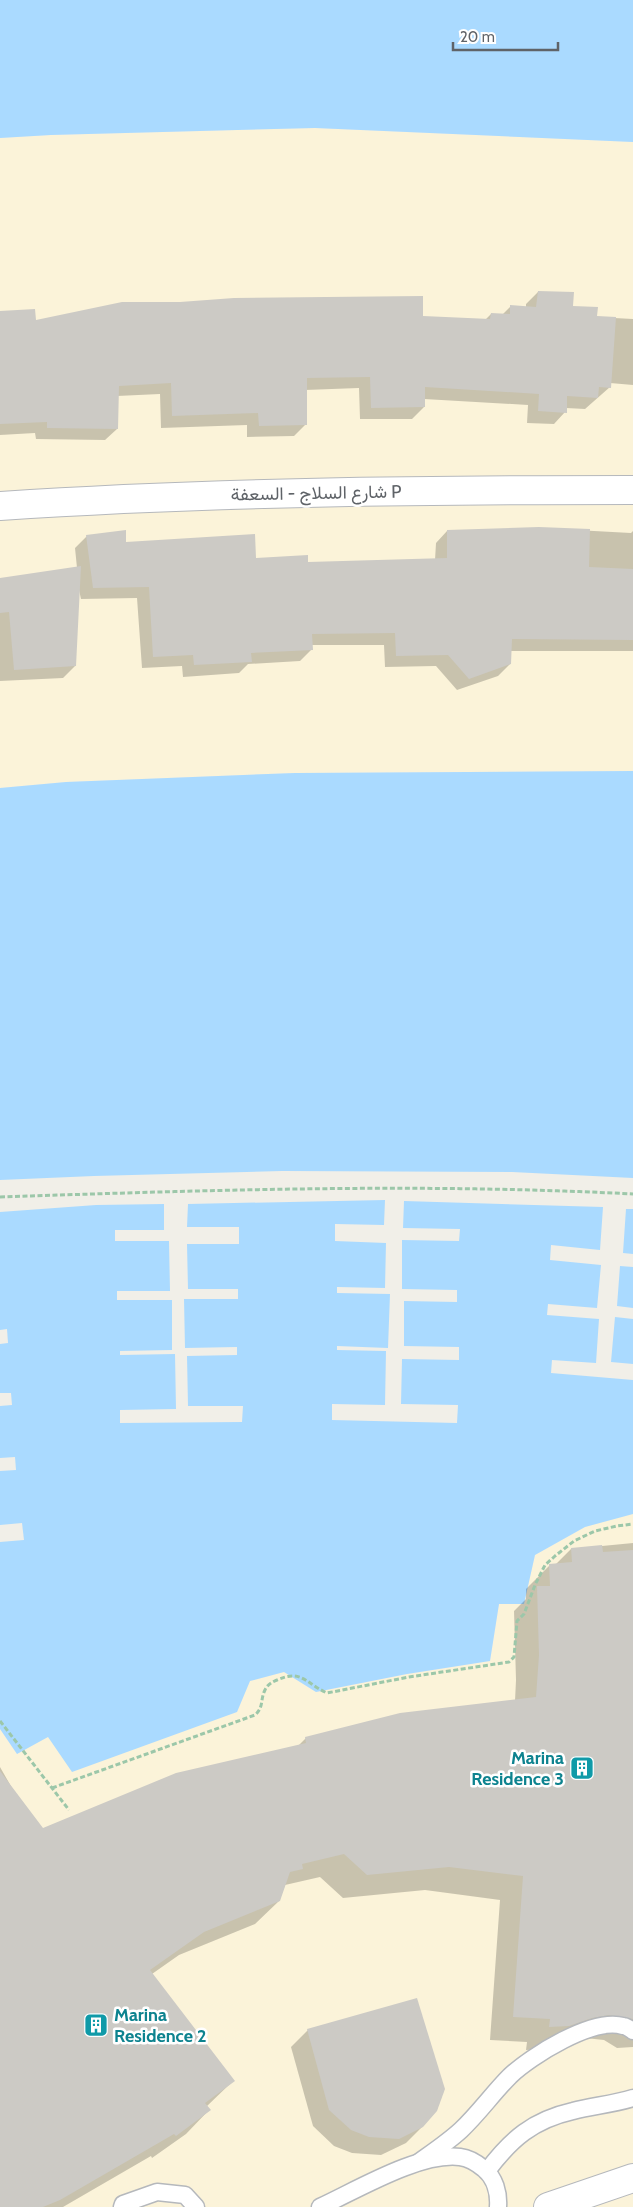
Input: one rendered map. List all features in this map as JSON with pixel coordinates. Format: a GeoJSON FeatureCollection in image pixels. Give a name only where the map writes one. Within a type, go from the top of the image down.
{"type":"FeatureCollection","features":[{"type":"Feature","properties":{"kind":"street","name":"شارع السلاج - السعفة P"},"geometry":{"type":"LineString","coordinates":[[0,506],[264,494],[457,490],[633,490]]}},
{"type":"Feature","properties":{"kind":"street"},"geometry":{"type":"LineString","coordinates":[[548,2207],[633,2178]]}},
{"type":"Feature","properties":{"kind":"lane"},"geometry":{"type":"LineString","coordinates":[[320,2207],[418,2162],[459,2132],[510,2077],[528,2061],[548,2048],[592,2029],[607,2025],[622,2025],[633,2031]]}},
{"type":"Feature","properties":{"kind":"lane"},"geometry":{"type":"LineString","coordinates":[[487,2171],[503,2149],[524,2132],[547,2118],[633,2098]]}},
{"type":"Feature","properties":{"kind":"lane"},"geometry":{"type":"LineString","coordinates":[[418,2162],[460,2157],[475,2162],[487,2171],[495,2183],[499,2198],[498,2207]]}},
{"type":"Feature","properties":{"kind":"lane"},"geometry":{"type":"LineString","coordinates":[[122,2207],[123,2204],[158,2192],[185,2195],[196,2207]]}},
{"type":"Feature","properties":{"kind":"path"},"geometry":{"type":"LineString","coordinates":[[0,1196],[273,1188],[539,1189],[633,1194]]}},
{"type":"Feature","properties":{"kind":"path"},"geometry":{"type":"LineString","coordinates":[[52,1788],[255,1714],[262,1706],[265,1688],[271,1682],[285,1676],[293,1674],[300,1676],[327,1693],[409,1677],[509,1662],[514,1657],[517,1621],[524,1614],[545,1565],[574,1541],[618,1526],[633,1524]]}},
{"type":"Feature","properties":{"kind":"path"},"geometry":{"type":"LineString","coordinates":[[0,1721],[69,1810]]}},
{"type":"Feature","properties":{"kind":"sand"},"geometry":{"type":"Polygon","coordinates":[[[315,128],[633,142],[633,771],[295,773],[66,782],[0,788],[0,138],[315,128]]]}},
{"type":"Feature","properties":{"kind":"sand"},"geometry":{"type":"Polygon","coordinates":[[[633,1514],[633,2207],[0,2207],[0,1729],[17,1754],[47,1737],[164,1737],[237,1712],[250,1681],[284,1672],[316,1692],[407,1674],[490,1661],[499,1604],[524,1604],[535,1555],[585,1527],[633,1514]]]}},
{"type":"Feature","properties":{"kind":"water"},"geometry":{"type":"Polygon","coordinates":[[[0,0],[633,0],[633,142],[315,128],[0,138],[0,0]]]}},
{"type":"Feature","properties":{"kind":"water"},"geometry":{"type":"Polygon","coordinates":[[[633,771],[633,1514],[585,1527],[535,1555],[524,1604],[499,1604],[490,1661],[407,1674],[316,1692],[284,1672],[250,1681],[237,1712],[72,1772],[48,1737],[17,1754],[0,1729],[0,788],[66,782],[295,773],[633,771]]]}},
{"type":"Feature","properties":{"kind":"pier"},"geometry":{"type":"Polygon","coordinates":[[[282,1171],[512,1172],[633,1178],[633,1209],[626,1209],[623,1253],[633,1254],[633,1267],[620,1266],[617,1306],[633,1308],[633,1319],[615,1317],[611,1362],[633,1364],[633,1380],[551,1373],[552,1360],[596,1363],[599,1319],[547,1315],[548,1304],[597,1308],[601,1265],[550,1260],[551,1245],[600,1250],[603,1207],[404,1201],[403,1228],[460,1229],[459,1241],[402,1240],[402,1289],[457,1290],[457,1302],[404,1301],[404,1346],[459,1347],[459,1360],[402,1359],[401,1404],[458,1405],[457,1423],[332,1420],[332,1404],[385,1405],[386,1351],[337,1350],[337,1346],[388,1348],[390,1294],[337,1293],[337,1287],[385,1288],[386,1243],[335,1241],[335,1224],[384,1225],[385,1200],[188,1204],[187,1227],[239,1227],[239,1244],[187,1244],[188,1289],[238,1289],[238,1299],[184,1299],[185,1348],[237,1347],[237,1355],[187,1356],[188,1406],[243,1406],[242,1422],[120,1423],[120,1410],[176,1409],[175,1354],[120,1355],[120,1351],[172,1350],[172,1300],[117,1300],[117,1291],[170,1291],[169,1241],[115,1241],[115,1230],[164,1230],[164,1204],[96,1205],[0,1212],[0,1180],[282,1171]]]}},
{"type":"Feature","properties":{"kind":"pier"},"geometry":{"type":"Polygon","coordinates":[[[7,1329],[8,1343],[0,1344],[0,1330],[7,1329]]]}},
{"type":"Feature","properties":{"kind":"pier"},"geometry":{"type":"Polygon","coordinates":[[[0,1393],[11,1393],[12,1405],[0,1406],[0,1393]]]}},
{"type":"Feature","properties":{"kind":"pier"},"geometry":{"type":"Polygon","coordinates":[[[15,1457],[16,1470],[0,1471],[0,1458],[15,1457]]]}},
{"type":"Feature","properties":{"kind":"pier"},"geometry":{"type":"Polygon","coordinates":[[[22,1523],[24,1540],[0,1542],[0,1525],[22,1523]]]}},
{"type":"Feature","properties":{"kind":"building"},"geometry":{"type":"Polygon","coordinates":[[[538,291],[574,292],[573,306],[598,307],[597,316],[616,317],[611,388],[599,387],[598,398],[567,396],[567,413],[538,411],[539,394],[425,387],[425,407],[371,408],[370,377],[307,378],[307,425],[259,426],[258,413],[172,416],[171,383],[119,386],[118,429],[47,428],[47,422],[0,424],[0,311],[35,309],[36,320],[122,302],[180,302],[234,298],[423,296],[423,316],[490,319],[491,313],[510,314],[510,305],[536,307],[538,291]]]}},
{"type":"Feature","properties":{"kind":"building"},"geometry":{"type":"Polygon","coordinates":[[[539,527],[590,529],[589,567],[633,569],[633,640],[512,639],[511,664],[469,679],[448,655],[396,656],[395,633],[312,634],[313,650],[251,653],[252,662],[194,665],[193,655],[153,657],[149,587],[93,588],[86,535],[126,530],[126,542],[255,534],[256,558],[308,555],[308,562],[447,558],[447,530],[539,527]]]}},
{"type":"Feature","properties":{"kind":"building"},"geometry":{"type":"Polygon","coordinates":[[[81,566],[76,666],[14,670],[9,612],[0,613],[0,578],[81,566]]]}},
{"type":"Feature","properties":{"kind":"building"},"geometry":{"type":"Polygon","coordinates":[[[602,1545],[603,1552],[633,1550],[633,2019],[609,2015],[592,2018],[569,2026],[549,2027],[550,2019],[513,2017],[523,1876],[449,1867],[367,1875],[344,1854],[302,1864],[303,1869],[290,1872],[280,1901],[204,1932],[150,1970],[235,2081],[205,2103],[211,2110],[176,2136],[174,2134],[60,2200],[43,2207],[0,2207],[0,1771],[43,1828],[176,1773],[306,1743],[305,1737],[400,1713],[536,1697],[539,1655],[537,1586],[550,1586],[549,1564],[572,1562],[571,1548],[602,1545]]]}},
{"type":"Feature","properties":{"kind":"building"},"geometry":{"type":"Polygon","coordinates":[[[417,1998],[445,2089],[437,2111],[423,2127],[399,2139],[369,2137],[351,2130],[329,2110],[307,2029],[417,1998]]]}},
{"type":"Feature","properties":{"kind":"place","name":"Marina Residence 3"},"geometry":{"type":"Point","coordinates":[582,1768]}},
{"type":"Feature","properties":{"kind":"place","name":"Marina Residence 2"},"geometry":{"type":"Point","coordinates":[96,2025]}}]}
